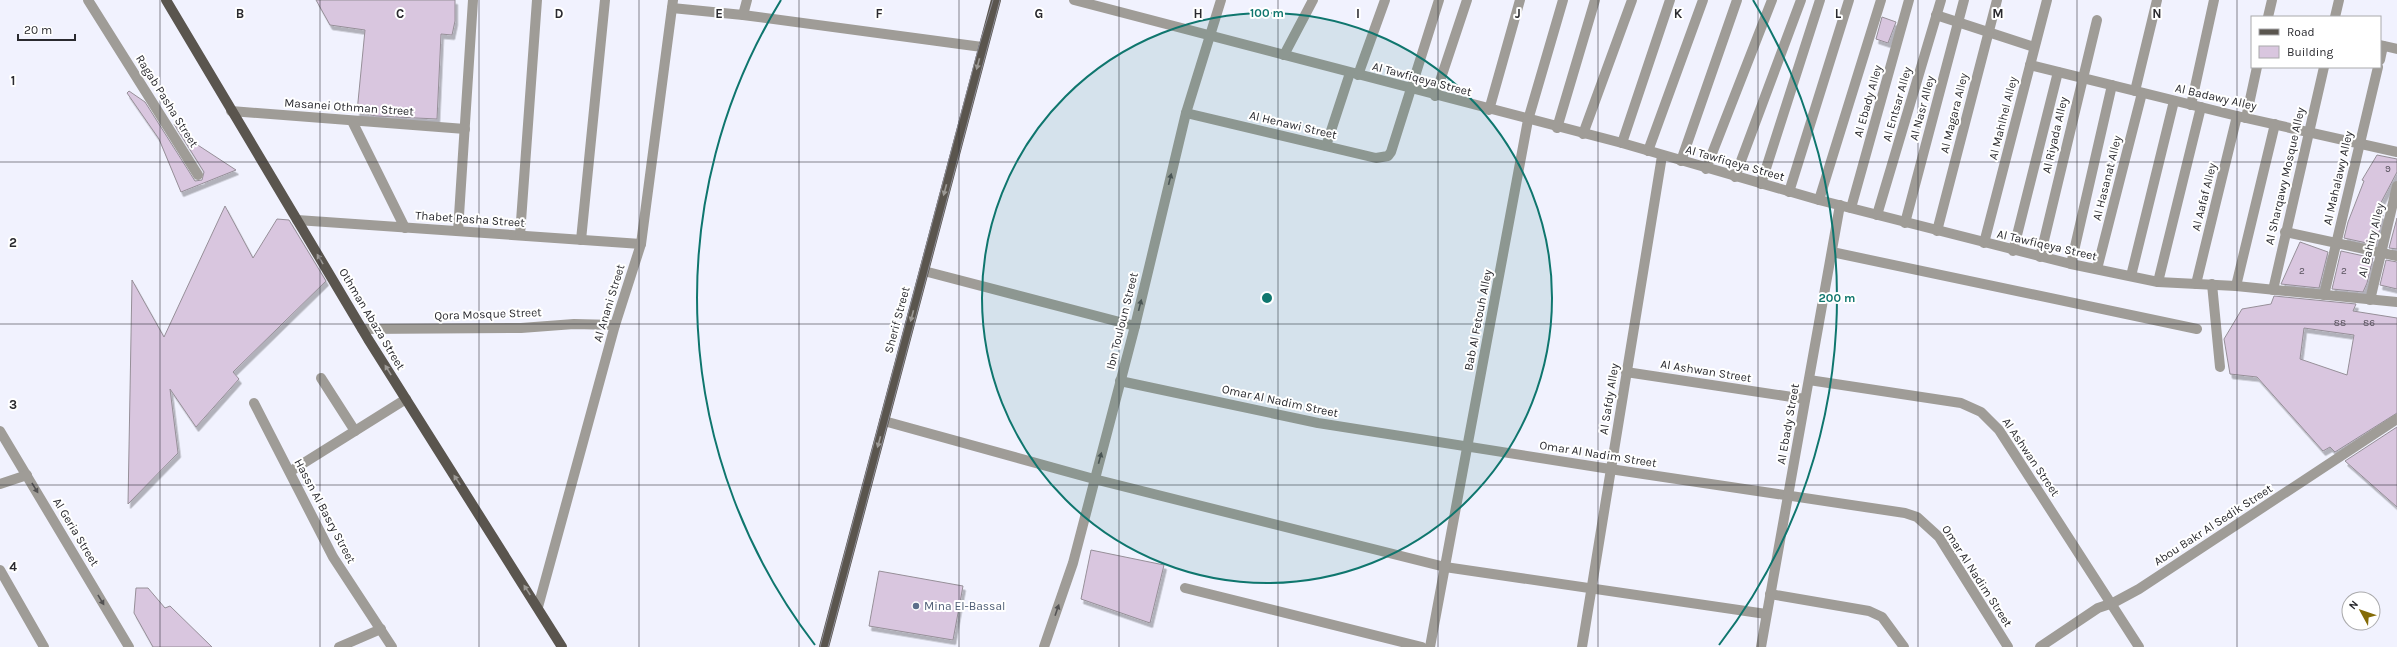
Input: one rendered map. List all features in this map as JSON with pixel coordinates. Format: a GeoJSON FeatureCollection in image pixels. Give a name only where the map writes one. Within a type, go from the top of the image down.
{"type":"FeatureCollection","features":[{"type":"Feature","properties":{"kind":"main road","name":"Othman Abaza Street"},"geometry":{"type":"LineString","coordinates":[[166,0],[362,329],[562,647]]}},
{"type":"Feature","properties":{"kind":"main road","name":"Sherif Street"},"geometry":{"type":"LineString","coordinates":[[824,647],[982,47],[996,0]]}},
{"type":"Feature","properties":{"kind":"street","name":"Ragab Pasha Street"},"geometry":{"type":"LineString","coordinates":[[88,0],[198,176]]}},
{"type":"Feature","properties":{"kind":"street"},"geometry":{"type":"LineString","coordinates":[[458,232],[474,0]]}},
{"type":"Feature","properties":{"kind":"street"},"geometry":{"type":"LineString","coordinates":[[520,235],[537,0]]}},
{"type":"Feature","properties":{"kind":"street"},"geometry":{"type":"LineString","coordinates":[[582,240],[605,0]]}},
{"type":"Feature","properties":{"kind":"street"},"geometry":{"type":"LineString","coordinates":[[743,15],[747,0]]}},
{"type":"Feature","properties":{"kind":"street","name":"Al Tawfiqeya Street"},"geometry":{"type":"LineString","coordinates":[[1074,0],[1209,34],[1557,128],[1622,143],[1706,169],[1789,192],[2013,251],[2158,282],[2236,286],[2397,302]]}},
{"type":"Feature","properties":{"kind":"street","name":"Ibn Touloun Street"},"geometry":{"type":"LineString","coordinates":[[1044,647],[1073,563],[1135,326],[1186,113],[1209,34],[1221,0]]}},
{"type":"Feature","properties":{"kind":"street"},"geometry":{"type":"LineString","coordinates":[[1284,55],[1313,0]]}},
{"type":"Feature","properties":{"kind":"street"},"geometry":{"type":"LineString","coordinates":[[1326,146],[1385,0]]}},
{"type":"Feature","properties":{"kind":"street"},"geometry":{"type":"LineString","coordinates":[[1411,89],[1439,0]]}},
{"type":"Feature","properties":{"kind":"street"},"geometry":{"type":"LineString","coordinates":[[1435,96],[1467,0]]}},
{"type":"Feature","properties":{"kind":"street"},"geometry":{"type":"LineString","coordinates":[[1489,110],[1520,0]]}},
{"type":"Feature","properties":{"kind":"street","name":"Bab Al Fetouh Alley"},"geometry":{"type":"LineString","coordinates":[[1430,647],[1528,120],[1563,0]]}},
{"type":"Feature","properties":{"kind":"street"},"geometry":{"type":"LineString","coordinates":[[1557,128],[1595,0]]}},
{"type":"Feature","properties":{"kind":"street"},"geometry":{"type":"LineString","coordinates":[[1583,134],[1632,0]]}},
{"type":"Feature","properties":{"kind":"street"},"geometry":{"type":"LineString","coordinates":[[1622,143],[1670,0]]}},
{"type":"Feature","properties":{"kind":"street"},"geometry":{"type":"LineString","coordinates":[[1648,151],[1703,0]]}},
{"type":"Feature","properties":{"kind":"street"},"geometry":{"type":"LineString","coordinates":[[1681,161],[1737,0]]}},
{"type":"Feature","properties":{"kind":"street"},"geometry":{"type":"LineString","coordinates":[[1706,169],[1772,0]]}},
{"type":"Feature","properties":{"kind":"street"},"geometry":{"type":"LineString","coordinates":[[1735,177],[1801,0]]}},
{"type":"Feature","properties":{"kind":"street"},"geometry":{"type":"LineString","coordinates":[[1761,184],[1820,0]]}},
{"type":"Feature","properties":{"kind":"street"},"geometry":{"type":"LineString","coordinates":[[1789,192],[1849,0]]}},
{"type":"Feature","properties":{"kind":"street"},"geometry":{"type":"LineString","coordinates":[[1819,200],[1881,0]]}},
{"type":"Feature","properties":{"kind":"street","name":"Al Ebady Alley"},"geometry":{"type":"LineString","coordinates":[[1851,208],[1909,0]]}},
{"type":"Feature","properties":{"kind":"street","name":"Al Entsar Alley"},"geometry":{"type":"LineString","coordinates":[[1877,215],[1941,0]]}},
{"type":"Feature","properties":{"kind":"street","name":"Al Nasr Alley"},"geometry":{"type":"LineString","coordinates":[[1905,223],[1964,0]]}},
{"type":"Feature","properties":{"kind":"street","name":"Al Magara Alley"},"geometry":{"type":"LineString","coordinates":[[1937,231],[1997,0]]}},
{"type":"Feature","properties":{"kind":"street","name":"Al Mahlhel Alley"},"geometry":{"type":"LineString","coordinates":[[1984,244],[2047,0]]}},
{"type":"Feature","properties":{"kind":"street","name":"Al Hasanat Alley"},"geometry":{"type":"LineString","coordinates":[[2096,269],[2138,92],[2157,0]]}},
{"type":"Feature","properties":{"kind":"street"},"geometry":{"type":"LineString","coordinates":[[2158,282],[2196,106],[2214,0]]}},
{"type":"Feature","properties":{"kind":"street"},"geometry":{"type":"LineString","coordinates":[[2268,16],[2272,0]]}},
{"type":"Feature","properties":{"kind":"street"},"geometry":{"type":"LineString","coordinates":[[2335,16],[2339,0]]}},
{"type":"Feature","properties":{"kind":"street"},"geometry":{"type":"LineString","coordinates":[[673,4],[743,15],[982,47]]}},
{"type":"Feature","properties":{"kind":"street","name":"Al Anani Street"},"geometry":{"type":"LineString","coordinates":[[538,607],[615,325],[641,244],[673,4]]}},
{"type":"Feature","properties":{"kind":"street"},"geometry":{"type":"LineString","coordinates":[[1936,16],[2034,48]]}},
{"type":"Feature","properties":{"kind":"street","name":"Al Riyada Alley"},"geometry":{"type":"LineString","coordinates":[[2040,257],[2082,78],[2098,20]]}},
{"type":"Feature","properties":{"kind":"street"},"geometry":{"type":"LineString","coordinates":[[2382,45],[2397,49]]}},
{"type":"Feature","properties":{"kind":"street","name":"Al Badawy Alley"},"geometry":{"type":"LineString","coordinates":[[2030,65],[2241,117],[2397,152]]}},
{"type":"Feature","properties":{"kind":"street","name":"Al Aafaf Alley"},"geometry":{"type":"LineString","coordinates":[[2196,284],[2241,117],[2257,68]]}},
{"type":"Feature","properties":{"kind":"street","name":"Al Sharqawy Mosque Alley"},"geometry":{"type":"LineString","coordinates":[[2273,290],[2285,232],[2324,68]]}},
{"type":"Feature","properties":{"kind":"street","name":"Al Mahalawy Alley"},"geometry":{"type":"LineString","coordinates":[[2324,295],[2378,68]]}},
{"type":"Feature","properties":{"kind":"street"},"geometry":{"type":"LineString","coordinates":[[2013,251],[2058,72]]}},
{"type":"Feature","properties":{"kind":"street"},"geometry":{"type":"LineString","coordinates":[[2072,264],[2112,85]]}},
{"type":"Feature","properties":{"kind":"street","name":"Al Henawi Street"},"geometry":{"type":"LineString","coordinates":[[1186,113],[1376,158],[1382,158],[1392,152],[1411,89]]}},
{"type":"Feature","properties":{"kind":"street"},"geometry":{"type":"LineString","coordinates":[[2131,276],[2174,101]]}},
{"type":"Feature","properties":{"kind":"street","name":"Masanei Othman Street"},"geometry":{"type":"LineString","coordinates":[[231,111],[465,130]]}},
{"type":"Feature","properties":{"kind":"street"},"geometry":{"type":"LineString","coordinates":[[352,121],[405,228]]}},
{"type":"Feature","properties":{"kind":"street"},"geometry":{"type":"LineString","coordinates":[[2236,286],[2275,124]]}},
{"type":"Feature","properties":{"kind":"street","name":"Al Safdy Alley"},"geometry":{"type":"LineString","coordinates":[[1582,647],[1590,589],[1662,156]]}},
{"type":"Feature","properties":{"kind":"street","name":"Al Bahiry Alley"},"geometry":{"type":"LineString","coordinates":[[2370,300],[2397,186]]}},
{"type":"Feature","properties":{"kind":"street","name":"Al Ebady Street"},"geometry":{"type":"LineString","coordinates":[[1761,647],[1840,205]]}},
{"type":"Feature","properties":{"kind":"street","name":"Thabet Pasha Street"},"geometry":{"type":"LineString","coordinates":[[297,220],[641,244]]}},
{"type":"Feature","properties":{"kind":"street"},"geometry":{"type":"LineString","coordinates":[[2285,232],[2397,256]]}},
{"type":"Feature","properties":{"kind":"street"},"geometry":{"type":"LineString","coordinates":[[1832,252],[2197,329]]}},
{"type":"Feature","properties":{"kind":"street"},"geometry":{"type":"LineString","coordinates":[[924,271],[1135,326]]}},
{"type":"Feature","properties":{"kind":"street"},"geometry":{"type":"LineString","coordinates":[[2212,284],[2220,367]]}},
{"type":"Feature","properties":{"kind":"street","name":"Qora Mosque Street"},"geometry":{"type":"LineString","coordinates":[[362,329],[521,328],[567,324],[615,325]]}},
{"type":"Feature","properties":{"kind":"street","name":"Al Ashwan Street"},"geometry":{"type":"LineString","coordinates":[[1626,372],[1805,399]]}},
{"type":"Feature","properties":{"kind":"street"},"geometry":{"type":"LineString","coordinates":[[321,378],[355,431]]}},
{"type":"Feature","properties":{"kind":"street","name":"Al Ashwan Street"},"geometry":{"type":"LineString","coordinates":[[1809,380],[1961,403],[1982,412],[1999,430],[2140,647]]}},
{"type":"Feature","properties":{"kind":"street","name":"Omar Al Nadim Street"},"geometry":{"type":"LineString","coordinates":[[1120,381],[1318,423],[1610,470],[1788,494],[1892,510],[1917,518],[1939,537],[2008,647]]}},
{"type":"Feature","properties":{"kind":"street"},"geometry":{"type":"LineString","coordinates":[[291,471],[406,400]]}},
{"type":"Feature","properties":{"kind":"street","name":"Hassn Al Basry Street"},"geometry":{"type":"LineString","coordinates":[[254,403],[291,471],[333,557],[392,647]]}},
{"type":"Feature","properties":{"kind":"street","name":"Abou Bakr Al Sedik Street"},"geometry":{"type":"LineString","coordinates":[[2040,647],[2098,608],[2112,604],[2145,585],[2397,419]]}},
{"type":"Feature","properties":{"kind":"street"},"geometry":{"type":"LineString","coordinates":[[884,421],[1094,479],[1445,567],[1766,614]]}},
{"type":"Feature","properties":{"kind":"street","name":"Al Geria Street"},"geometry":{"type":"LineString","coordinates":[[0,431],[129,647]]}},
{"type":"Feature","properties":{"kind":"street"},"geometry":{"type":"LineString","coordinates":[[0,484],[27,475]]}},
{"type":"Feature","properties":{"kind":"street"},"geometry":{"type":"LineString","coordinates":[[0,570],[44,647]]}},
{"type":"Feature","properties":{"kind":"street"},"geometry":{"type":"LineString","coordinates":[[1185,588],[1422,647]]}},
{"type":"Feature","properties":{"kind":"street"},"geometry":{"type":"LineString","coordinates":[[1770,594],[1869,611],[1882,617],[1904,647]]}},
{"type":"Feature","properties":{"kind":"street"},"geometry":{"type":"LineString","coordinates":[[339,647],[381,629]]}},
{"type":"Feature","properties":{"kind":"building"},"geometry":{"type":"Polygon","coordinates":[[[316,0],[455,0],[455,21],[452,35],[441,34],[437,119],[376,116],[357,112],[365,30],[330,25],[316,0]]]}},
{"type":"Feature","properties":{"kind":"building"},"geometry":{"type":"Polygon","coordinates":[[[1882,17],[1896,22],[1888,43],[1876,39],[1882,17]]]}},
{"type":"Feature","properties":{"kind":"building"},"geometry":{"type":"Polygon","coordinates":[[[129,91],[145,102],[195,181],[202,180],[204,172],[174,124],[190,137],[187,138],[236,170],[181,192],[159,139],[127,93],[129,91]]]}},
{"type":"Feature","properties":{"kind":"building"},"geometry":{"type":"Polygon","coordinates":[[[2377,155],[2397,159],[2397,172],[2375,214],[2383,215],[2376,245],[2344,238],[2348,222],[2364,181],[2362,180],[2377,155]]]}},
{"type":"Feature","properties":{"kind":"building"},"geometry":{"type":"Polygon","coordinates":[[[225,206],[253,258],[277,219],[289,220],[326,281],[233,372],[239,379],[196,427],[170,389],[178,453],[128,504],[132,280],[164,337],[225,206]]]}},
{"type":"Feature","properties":{"kind":"building"},"geometry":{"type":"Polygon","coordinates":[[[2397,218],[2397,249],[2389,248],[2397,218]]]}},
{"type":"Feature","properties":{"kind":"building"},"geometry":{"type":"Polygon","coordinates":[[[2300,242],[2328,252],[2319,288],[2281,284],[2300,242]]]}},
{"type":"Feature","properties":{"kind":"building"},"geometry":{"type":"Polygon","coordinates":[[[2341,251],[2373,258],[2367,283],[2363,292],[2332,289],[2341,251]]]}},
{"type":"Feature","properties":{"kind":"building"},"geometry":{"type":"Polygon","coordinates":[[[2386,260],[2397,262],[2397,289],[2380,285],[2386,260]]]}},
{"type":"Feature","properties":{"kind":"building"},"geometry":{"type":"Polygon","coordinates":[[[2274,296],[2356,304],[2353,311],[2397,318],[2397,413],[2335,452],[2330,447],[2323,451],[2257,377],[2230,374],[2224,339],[2242,309],[2271,304],[2274,296]],[[2304,328],[2300,359],[2347,375],[2354,335],[2304,328]]]}},
{"type":"Feature","properties":{"kind":"building"},"geometry":{"type":"Polygon","coordinates":[[[2397,427],[2397,507],[2345,461],[2397,427]]]}},
{"type":"Feature","properties":{"kind":"building"},"geometry":{"type":"Polygon","coordinates":[[[1091,550],[1164,565],[1150,623],[1081,599],[1091,550]]]}},
{"type":"Feature","properties":{"kind":"building","name":"Mina El-Bassal"},"geometry":{"type":"Polygon","coordinates":[[[879,571],[963,586],[953,640],[869,626],[879,571]]]}},
{"type":"Feature","properties":{"kind":"building"},"geometry":{"type":"Polygon","coordinates":[[[136,588],[148,588],[165,608],[170,606],[212,647],[153,647],[134,613],[136,588]]]}},
{"type":"Feature","properties":{"kind":"tram line"},"geometry":{"type":"LineString","coordinates":[[820,647],[979,46],[993,0]]}},
{"type":"Feature","properties":{"kind":"tram line"},"geometry":{"type":"LineString","coordinates":[[828,647],[1000,0]]}},
{"type":"Feature","properties":{"kind":"place","name":"Mina El-Bassal"},"geometry":{"type":"Point","coordinates":[916,606]}}]}
